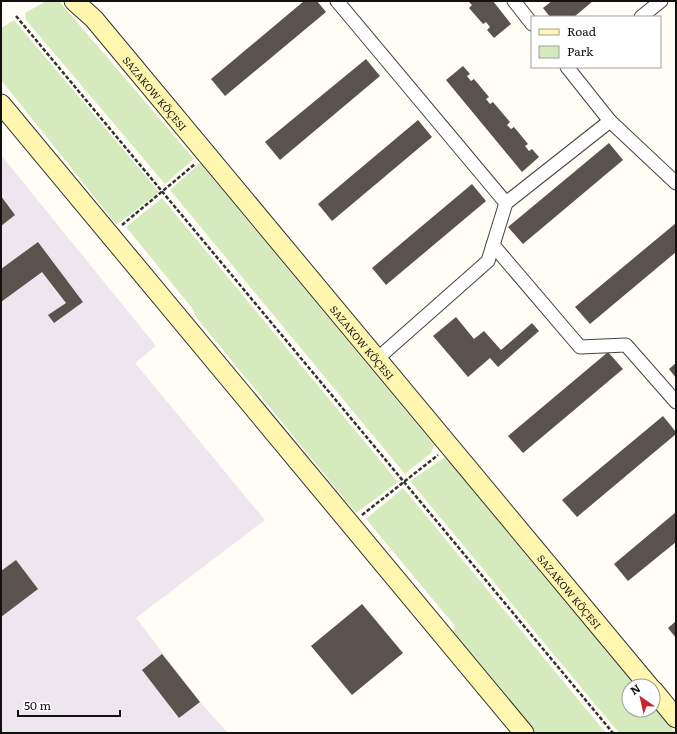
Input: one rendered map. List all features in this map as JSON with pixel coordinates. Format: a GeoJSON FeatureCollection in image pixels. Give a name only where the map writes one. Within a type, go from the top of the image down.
{"type":"FeatureCollection","features":[{"type":"Feature","properties":{"kind":"main road","name":"SAZAKOW KÖÇESI"},"geometry":{"type":"LineString","coordinates":[[74,1],[94,19],[642,678]]}},
{"type":"Feature","properties":{"kind":"main road"},"geometry":{"type":"LineString","coordinates":[[1,104],[524,733]]}},
{"type":"Feature","properties":{"kind":"main road"},"geometry":{"type":"LineString","coordinates":[[661,700],[676,718]]}},
{"type":"Feature","properties":{"kind":"street"},"geometry":{"type":"LineString","coordinates":[[337,1],[506,203]]}},
{"type":"Feature","properties":{"kind":"street"},"geometry":{"type":"LineString","coordinates":[[514,1],[531,23]]}},
{"type":"Feature","properties":{"kind":"street"},"geometry":{"type":"LineString","coordinates":[[642,16],[661,1]]}},
{"type":"Feature","properties":{"kind":"street"},"geometry":{"type":"LineString","coordinates":[[573,69],[610,121],[676,183]]}},
{"type":"Feature","properties":{"kind":"street"},"geometry":{"type":"LineString","coordinates":[[377,359],[488,261],[506,203],[610,121]]}},
{"type":"Feature","properties":{"kind":"street"},"geometry":{"type":"LineString","coordinates":[[493,245],[580,347],[626,345],[676,402]]}},
{"type":"Feature","properties":{"kind":"path"},"geometry":{"type":"LineString","coordinates":[[16,16],[613,733]]}},
{"type":"Feature","properties":{"kind":"path"},"geometry":{"type":"LineString","coordinates":[[120,226],[164,192],[197,162]]}},
{"type":"Feature","properties":{"kind":"path"},"geometry":{"type":"LineString","coordinates":[[362,516],[439,454]]}},
{"type":"Feature","properties":{"kind":"shaded area"},"geometry":{"type":"Polygon","coordinates":[[[1,155],[156,346],[135,363],[265,520],[136,618],[200,702],[228,733],[1,733],[1,155]]]}},
{"type":"Feature","properties":{"kind":"green space"},"geometry":{"type":"Polygon","coordinates":[[[46,1],[59,1],[194,159],[165,184],[26,20],[25,13],[46,1]]]}},
{"type":"Feature","properties":{"kind":"green space"},"geometry":{"type":"Polygon","coordinates":[[[14,20],[159,192],[119,223],[116,224],[1,80],[1,28],[14,20]]]}},
{"type":"Feature","properties":{"kind":"green space"},"geometry":{"type":"Polygon","coordinates":[[[200,163],[434,445],[431,453],[405,474],[170,190],[200,163]]]}},
{"type":"Feature","properties":{"kind":"green space"},"geometry":{"type":"Polygon","coordinates":[[[162,198],[398,482],[356,513],[196,317],[192,308],[126,227],[162,198]]]}},
{"type":"Feature","properties":{"kind":"green space"},"geometry":{"type":"Polygon","coordinates":[[[445,457],[629,678],[621,678],[621,718],[661,718],[661,715],[676,733],[619,733],[410,481],[445,457]]]}},
{"type":"Feature","properties":{"kind":"green space"},"geometry":{"type":"Polygon","coordinates":[[[403,488],[606,733],[535,733],[453,633],[455,626],[366,519],[403,488]]]}},
{"type":"Feature","properties":{"kind":"building"},"geometry":{"type":"Polygon","coordinates":[[[304,1],[317,1],[326,12],[225,96],[211,79],[304,1]]]}},
{"type":"Feature","properties":{"kind":"building"},"geometry":{"type":"Polygon","coordinates":[[[468,1],[493,1],[511,24],[494,38],[487,30],[490,27],[486,22],[483,24],[469,8],[472,5],[468,1]]]}},
{"type":"Feature","properties":{"kind":"building"},"geometry":{"type":"Polygon","coordinates":[[[552,1],[593,1],[575,16],[549,16],[543,8],[552,1]]]}},
{"type":"Feature","properties":{"kind":"building"},"geometry":{"type":"Polygon","coordinates":[[[366,59],[380,76],[280,160],[265,142],[366,59]]]}},
{"type":"Feature","properties":{"kind":"building"},"geometry":{"type":"Polygon","coordinates":[[[463,66],[470,74],[467,76],[471,81],[474,79],[489,97],[486,99],[490,104],[493,102],[510,122],[507,125],[511,129],[514,127],[528,144],[525,146],[529,151],[532,149],[539,157],[522,172],[446,80],[463,66]]]}},
{"type":"Feature","properties":{"kind":"building"},"geometry":{"type":"Polygon","coordinates":[[[418,120],[432,137],[332,221],[318,204],[418,120]]]}},
{"type":"Feature","properties":{"kind":"building"},"geometry":{"type":"Polygon","coordinates":[[[609,143],[623,160],[523,244],[508,227],[609,143]]]}},
{"type":"Feature","properties":{"kind":"building"},"geometry":{"type":"Polygon","coordinates":[[[472,184],[486,201],[386,285],[372,268],[472,184]]]}},
{"type":"Feature","properties":{"kind":"building"},"geometry":{"type":"Polygon","coordinates":[[[1,196],[15,215],[1,226],[1,196]]]}},
{"type":"Feature","properties":{"kind":"building"},"geometry":{"type":"Polygon","coordinates":[[[676,223],[676,252],[590,324],[575,307],[676,223]]]}},
{"type":"Feature","properties":{"kind":"building"},"geometry":{"type":"Polygon","coordinates":[[[38,242],[83,302],[54,323],[48,315],[66,303],[42,272],[1,302],[1,269],[38,242]]]}},
{"type":"Feature","properties":{"kind":"building"},"geometry":{"type":"Polygon","coordinates":[[[456,317],[474,339],[484,331],[501,350],[532,323],[539,331],[498,367],[490,358],[468,377],[433,336],[456,317]]]}},
{"type":"Feature","properties":{"kind":"building"},"geometry":{"type":"Polygon","coordinates":[[[608,352],[623,369],[523,453],[508,436],[608,352]]]}},
{"type":"Feature","properties":{"kind":"building"},"geometry":{"type":"Polygon","coordinates":[[[676,363],[676,378],[669,369],[676,363]]]}},
{"type":"Feature","properties":{"kind":"building"},"geometry":{"type":"Polygon","coordinates":[[[663,416],[676,434],[577,517],[562,500],[663,416]]]}},
{"type":"Feature","properties":{"kind":"building"},"geometry":{"type":"Polygon","coordinates":[[[676,512],[676,542],[628,581],[614,564],[676,512]]]}},
{"type":"Feature","properties":{"kind":"building"},"geometry":{"type":"Polygon","coordinates":[[[16,560],[38,589],[1,617],[1,571],[16,560]]]}},
{"type":"Feature","properties":{"kind":"building"},"geometry":{"type":"Polygon","coordinates":[[[362,604],[403,653],[352,695],[311,646],[362,604]]]}},
{"type":"Feature","properties":{"kind":"building"},"geometry":{"type":"Polygon","coordinates":[[[676,621],[676,638],[668,628],[676,621]]]}},
{"type":"Feature","properties":{"kind":"building"},"geometry":{"type":"Polygon","coordinates":[[[162,654],[200,702],[179,718],[142,670],[162,654]]]}}]}
